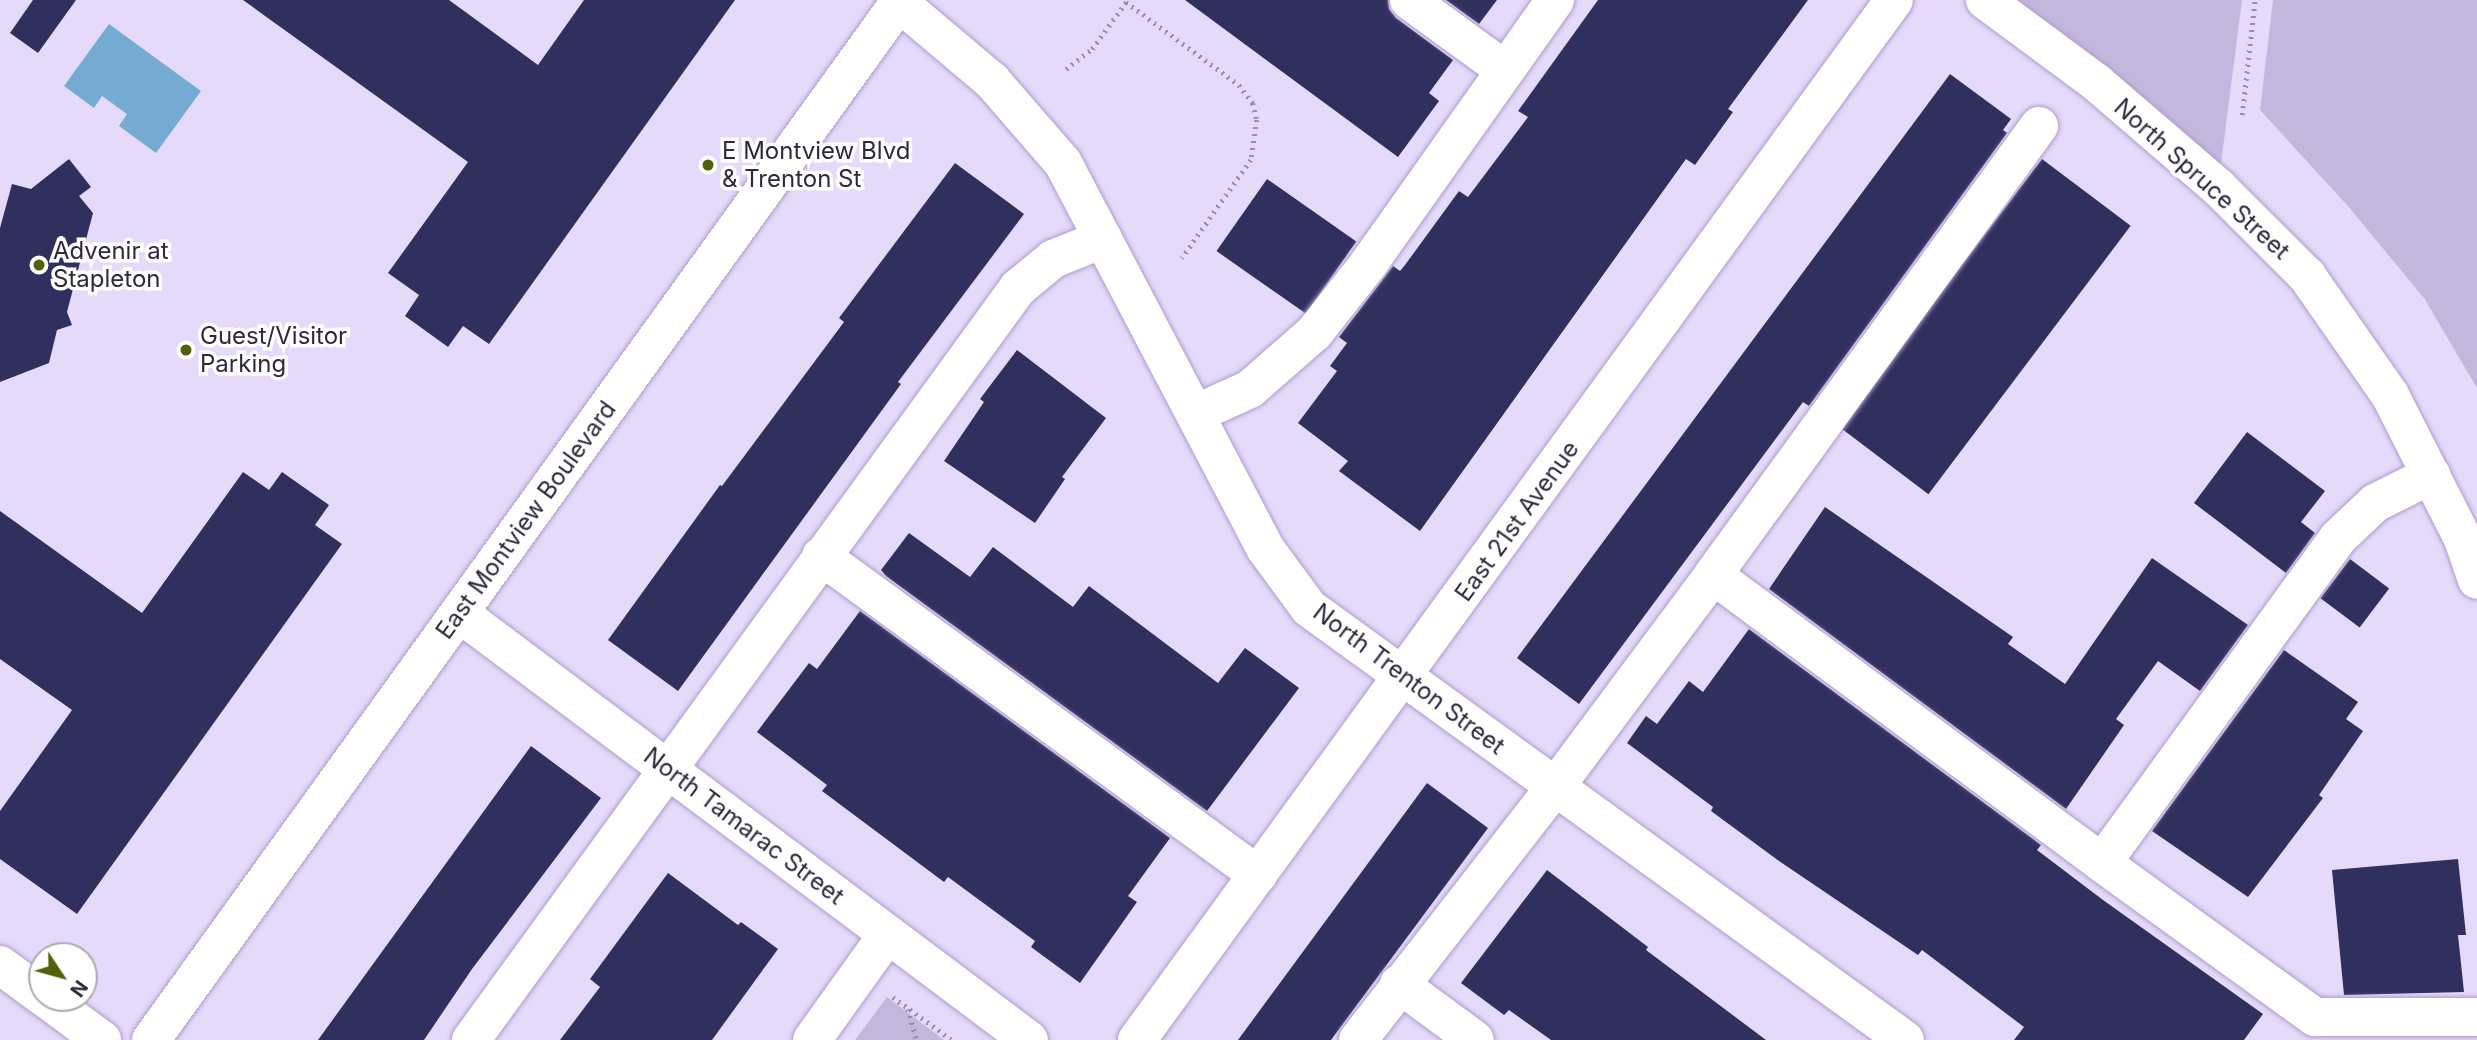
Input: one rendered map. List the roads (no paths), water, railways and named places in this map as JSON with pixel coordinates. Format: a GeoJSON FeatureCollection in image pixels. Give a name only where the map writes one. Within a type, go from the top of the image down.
{"type":"FeatureCollection","features":[{"type":"Feature","properties":{"kind":"street"},"geometry":{"type":"LineString","coordinates":[[1409,0],[1505,70]]}},
{"type":"Feature","properties":{"kind":"street"},"geometry":{"type":"LineString","coordinates":[[1195,414],[1250,389],[1314,333],[1369,263],[1555,0]]}},
{"type":"Feature","properties":{"kind":"street","name":"East 21st Avenue"},"geometry":{"type":"LineString","coordinates":[[1137,1040],[1894,0]]}},
{"type":"Feature","properties":{"kind":"street","name":"North Spruce Street"},"geometry":{"type":"LineString","coordinates":[[1985,0],[2097,83],[2208,178],[2307,275],[2390,395],[2463,539],[2477,580]]}},
{"type":"Feature","properties":{"kind":"street","name":"North Trenton Street"},"geometry":{"type":"LineString","coordinates":[[899,1],[992,81],[1063,163],[1265,548],[1309,608],[1905,1040]]}},
{"type":"Feature","properties":{"kind":"street","name":"East Montview Boulevard"},"geometry":{"type":"LineString","coordinates":[[151,1040],[899,1]]}},
{"type":"Feature","properties":{"kind":"street"},"geometry":{"type":"LineString","coordinates":[[1358,1040],[1556,786],[2039,127]]}},
{"type":"Feature","properties":{"kind":"street"},"geometry":{"type":"LineString","coordinates":[[471,1040],[666,768],[1018,288],[1053,259],[1103,239]]}},
{"type":"Feature","properties":{"kind":"street"},"geometry":{"type":"LineString","coordinates":[[2102,863],[2338,538],[2375,503],[2431,475]]}},
{"type":"Feature","properties":{"kind":"street"},"geometry":{"type":"LineString","coordinates":[[821,556],[1258,875]]}},
{"type":"Feature","properties":{"kind":"street"},"geometry":{"type":"LineString","coordinates":[[1713,575],[2102,863],[2307,1028],[2477,1017]]}},
{"type":"Feature","properties":{"kind":"street","name":"North Tamarac Street"},"geometry":{"type":"LineString","coordinates":[[459,613],[1030,1040]]}},
{"type":"Feature","properties":{"kind":"street"},"geometry":{"type":"LineString","coordinates":[[812,1040],[888,934]]}},
{"type":"Feature","properties":{"kind":"street"},"geometry":{"type":"LineString","coordinates":[[0,965],[28,986]]}},
{"type":"Feature","properties":{"kind":"street"},"geometry":{"type":"LineString","coordinates":[[1399,984],[1475,1040]]}},
{"type":"Feature","properties":{"kind":"street"},"geometry":{"type":"LineString","coordinates":[[64,1012],[102,1040]]}},
{"type":"Feature","properties":{"kind":"water"},"geometry":{"type":"Polygon","coordinates":[[[109,24],[201,91],[156,153],[119,126],[127,114],[102,96],[94,108],[64,86],[109,24]]]}},
{"type":"Feature","properties":{"kind":"place","name":"E Montview Blvd & Trenton St"},"geometry":{"type":"Point","coordinates":[708,165]}},
{"type":"Feature","properties":{"kind":"place","name":"Advenir at Stapleton"},"geometry":{"type":"Point","coordinates":[39,265]}},
{"type":"Feature","properties":{"kind":"place","name":"Guest/Visitor Parking"},"geometry":{"type":"Point","coordinates":[186,350]}}]}
